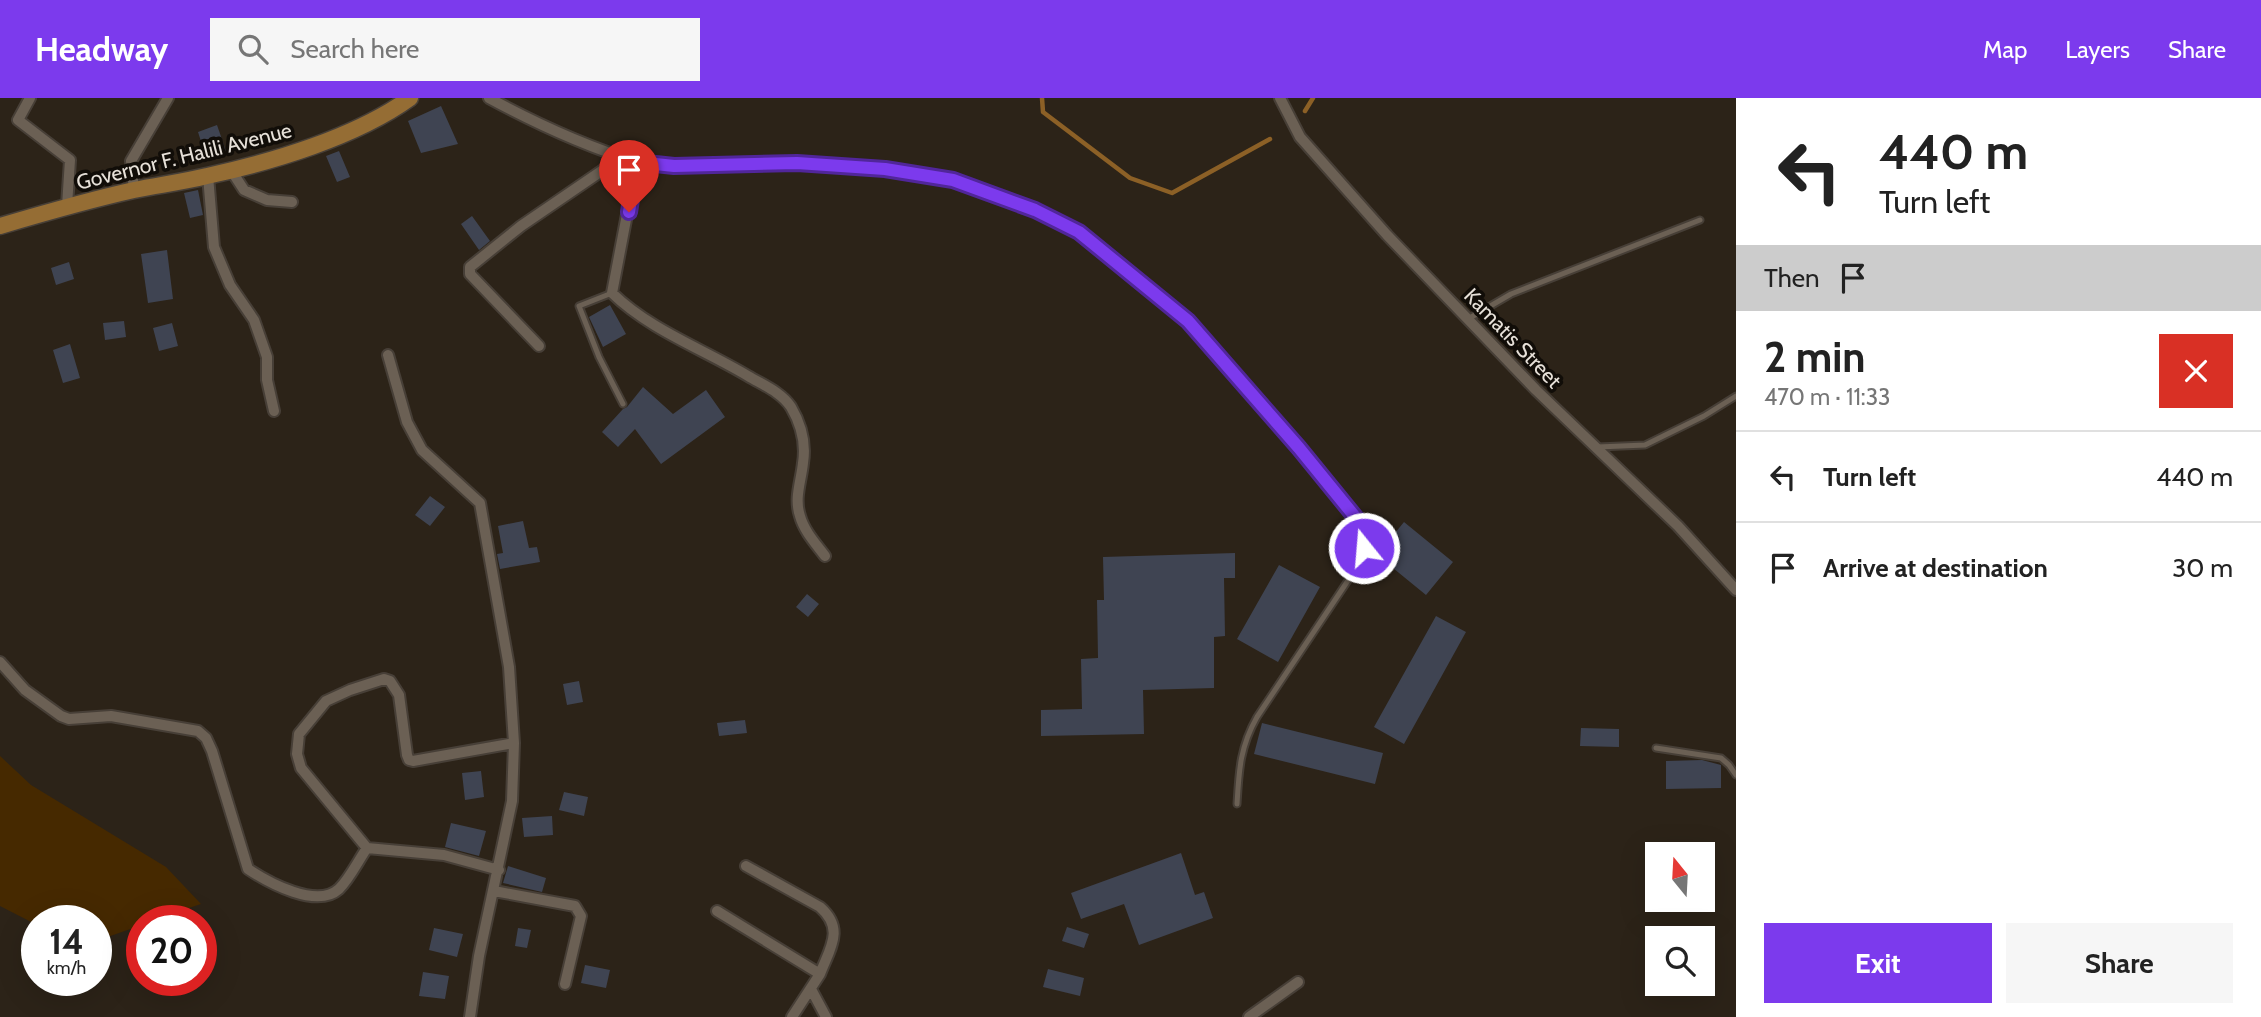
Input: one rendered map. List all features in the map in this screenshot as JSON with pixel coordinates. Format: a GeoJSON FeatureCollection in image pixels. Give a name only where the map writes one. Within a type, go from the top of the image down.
{"type":"FeatureCollection","features":[{"type":"Feature","properties":{"kind":"main road","name":"Governor F. Halili Avenue"},"geometry":{"type":"LineString","coordinates":[[0,226],[67,206],[208,176],[320,144],[394,110],[410,98]]}},
{"type":"Feature","properties":{"kind":"street"},"geometry":{"type":"LineString","coordinates":[[30,98],[18,120],[70,160],[67,206]]}},
{"type":"Feature","properties":{"kind":"street"},"geometry":{"type":"LineString","coordinates":[[134,190],[131,161],[167,98]]}},
{"type":"Feature","properties":{"kind":"street"},"geometry":{"type":"LineString","coordinates":[[489,98],[566,136],[637,162],[612,293],[639,317],[738,370],[780,395],[789,405],[798,421],[802,436],[804,461],[797,496],[799,515],[805,529],[825,556]]}},
{"type":"Feature","properties":{"kind":"street","name":"Kamatis Street"},"geometry":{"type":"LineString","coordinates":[[1280,98],[1300,137],[1387,235],[1536,390],[1678,526],[1736,590]]}},
{"type":"Feature","properties":{"kind":"street"},"geometry":{"type":"LineString","coordinates":[[539,346],[470,274],[470,267],[521,226],[622,157]]}},
{"type":"Feature","properties":{"kind":"street"},"geometry":{"type":"LineString","coordinates":[[231,170],[244,190],[267,200],[292,202]]}},
{"type":"Feature","properties":{"kind":"street"},"geometry":{"type":"LineString","coordinates":[[208,176],[214,247],[230,285],[254,320],[267,357],[267,380],[274,411]]}},
{"type":"Feature","properties":{"kind":"street"},"geometry":{"type":"LineString","coordinates":[[388,355],[407,422],[422,450],[480,503],[509,667],[514,743],[512,801],[479,956],[470,1017]]}},
{"type":"Feature","properties":{"kind":"street"},"geometry":{"type":"LineString","coordinates":[[0,662],[25,690],[69,719],[111,716],[198,731],[206,738],[212,751],[245,862],[248,869],[258,876],[305,896],[324,898],[339,889],[367,848]]}},
{"type":"Feature","properties":{"kind":"street"},"geometry":{"type":"LineString","coordinates":[[499,870],[444,855],[367,848],[301,768],[297,754],[299,734],[326,701],[384,679],[390,681],[399,695],[409,760],[514,743]]}},
{"type":"Feature","properties":{"kind":"street"},"geometry":{"type":"LineString","coordinates":[[746,866],[820,907],[830,916],[835,935],[820,974],[792,1017]]}},
{"type":"Feature","properties":{"kind":"street"},"geometry":{"type":"LineString","coordinates":[[494,891],[575,906],[579,909],[580,916],[565,984]]}},
{"type":"Feature","properties":{"kind":"street"},"geometry":{"type":"LineString","coordinates":[[717,911],[820,974]]}},
{"type":"Feature","properties":{"kind":"street"},"geometry":{"type":"LineString","coordinates":[[1249,1017],[1298,982]]}},
{"type":"Feature","properties":{"kind":"street"},"geometry":{"type":"LineString","coordinates":[[811,989],[826,1017]]}},
{"type":"Feature","properties":{"kind":"lane"},"geometry":{"type":"LineString","coordinates":[[637,162],[674,166],[797,163],[885,169],[953,180],[1035,210],[1079,232],[1188,321],[1299,448],[1356,518],[1363,535],[1361,561],[1247,735],[1240,757],[1237,804]]}},
{"type":"Feature","properties":{"kind":"lane"},"geometry":{"type":"LineString","coordinates":[[1468,320],[1511,294],[1700,220]]}},
{"type":"Feature","properties":{"kind":"lane"},"geometry":{"type":"LineString","coordinates":[[612,293],[579,306],[599,357],[623,404]]}},
{"type":"Feature","properties":{"kind":"lane"},"geometry":{"type":"LineString","coordinates":[[1595,447],[1645,445],[1704,416],[1736,396]]}},
{"type":"Feature","properties":{"kind":"lane"},"geometry":{"type":"LineString","coordinates":[[1656,748],[1721,758],[1736,775]]}},
{"type":"Feature","properties":{"kind":"shaded area"},"geometry":{"type":"Polygon","coordinates":[[[0,756],[31,785],[166,867],[201,904],[126,905],[126,931],[112,935],[112,905],[21,905],[21,917],[0,906],[0,756]]]}},
{"type":"Feature","properties":{"kind":"building"},"geometry":{"type":"Polygon","coordinates":[[[441,106],[458,144],[421,153],[408,121],[441,106]]]}},
{"type":"Feature","properties":{"kind":"building"},"geometry":{"type":"Polygon","coordinates":[[[217,125],[226,151],[206,157],[198,132],[217,125]]]}},
{"type":"Feature","properties":{"kind":"building"},"geometry":{"type":"Polygon","coordinates":[[[339,151],[350,177],[337,182],[326,156],[339,151]]]}},
{"type":"Feature","properties":{"kind":"building"},"geometry":{"type":"Polygon","coordinates":[[[198,190],[203,215],[190,218],[184,193],[198,190]]]}},
{"type":"Feature","properties":{"kind":"building"},"geometry":{"type":"Polygon","coordinates":[[[472,216],[490,241],[479,250],[461,224],[472,216]]]}},
{"type":"Feature","properties":{"kind":"building"},"geometry":{"type":"Polygon","coordinates":[[[167,250],[173,299],[148,303],[141,254],[167,250]]]}},
{"type":"Feature","properties":{"kind":"building"},"geometry":{"type":"Polygon","coordinates":[[[69,262],[74,279],[56,285],[51,268],[69,262]]]}},
{"type":"Feature","properties":{"kind":"building"},"geometry":{"type":"Polygon","coordinates":[[[610,305],[626,334],[603,347],[589,317],[610,305]]]}},
{"type":"Feature","properties":{"kind":"building"},"geometry":{"type":"Polygon","coordinates":[[[124,321],[126,337],[105,340],[103,323],[124,321]]]}},
{"type":"Feature","properties":{"kind":"building"},"geometry":{"type":"Polygon","coordinates":[[[172,323],[178,346],[159,351],[153,328],[172,323]]]}},
{"type":"Feature","properties":{"kind":"building"},"geometry":{"type":"Polygon","coordinates":[[[70,344],[80,378],[63,383],[53,350],[70,344]]]}},
{"type":"Feature","properties":{"kind":"building"},"geometry":{"type":"Polygon","coordinates":[[[643,387],[673,414],[706,390],[725,417],[661,464],[635,429],[618,447],[602,432],[643,387]]]}},
{"type":"Feature","properties":{"kind":"building"},"geometry":{"type":"Polygon","coordinates":[[[430,496],[445,507],[430,526],[415,515],[430,496]]]}},
{"type":"Feature","properties":{"kind":"building"},"geometry":{"type":"Polygon","coordinates":[[[523,521],[529,548],[537,547],[540,562],[500,569],[497,554],[503,553],[498,526],[523,521]]]}},
{"type":"Feature","properties":{"kind":"building"},"geometry":{"type":"Polygon","coordinates":[[[1404,522],[1453,562],[1426,595],[1377,555],[1404,522]]]}},
{"type":"Feature","properties":{"kind":"building"},"geometry":{"type":"Polygon","coordinates":[[[1235,553],[1235,578],[1224,578],[1225,636],[1214,637],[1214,688],[1143,690],[1144,734],[1041,736],[1041,710],[1082,709],[1081,659],[1098,658],[1097,600],[1104,600],[1103,557],[1235,553]]]}},
{"type":"Feature","properties":{"kind":"building"},"geometry":{"type":"Polygon","coordinates":[[[1279,565],[1320,587],[1278,662],[1237,639],[1279,565]]]}},
{"type":"Feature","properties":{"kind":"building"},"geometry":{"type":"Polygon","coordinates":[[[807,594],[819,604],[808,617],[796,607],[807,594]]]}},
{"type":"Feature","properties":{"kind":"building"},"geometry":{"type":"Polygon","coordinates":[[[1436,616],[1466,632],[1404,744],[1374,727],[1436,616]]]}},
{"type":"Feature","properties":{"kind":"building"},"geometry":{"type":"Polygon","coordinates":[[[579,681],[583,702],[567,705],[563,684],[579,681]]]}},
{"type":"Feature","properties":{"kind":"building"},"geometry":{"type":"Polygon","coordinates":[[[745,720],[747,733],[719,736],[717,723],[745,720]]]}},
{"type":"Feature","properties":{"kind":"building"},"geometry":{"type":"Polygon","coordinates":[[[1262,723],[1383,753],[1375,784],[1254,754],[1262,723]]]}},
{"type":"Feature","properties":{"kind":"building"},"geometry":{"type":"Polygon","coordinates":[[[1581,728],[1619,729],[1619,747],[1580,746],[1581,728]]]}},
{"type":"Feature","properties":{"kind":"building"},"geometry":{"type":"Polygon","coordinates":[[[1702,760],[1721,765],[1721,788],[1666,789],[1666,761],[1702,760]]]}},
{"type":"Feature","properties":{"kind":"building"},"geometry":{"type":"Polygon","coordinates":[[[481,771],[484,797],[465,800],[462,773],[481,771]]]}},
{"type":"Feature","properties":{"kind":"building"},"geometry":{"type":"Polygon","coordinates":[[[564,792],[588,797],[584,816],[559,810],[564,792]]]}},
{"type":"Feature","properties":{"kind":"building"},"geometry":{"type":"Polygon","coordinates":[[[552,816],[553,835],[524,837],[522,818],[552,816]]]}},
{"type":"Feature","properties":{"kind":"building"},"geometry":{"type":"Polygon","coordinates":[[[451,823],[486,831],[479,856],[445,847],[451,823]]]}},
{"type":"Feature","properties":{"kind":"building"},"geometry":{"type":"Polygon","coordinates":[[[1181,853],[1195,895],[1204,892],[1213,918],[1139,945],[1124,904],[1081,919],[1071,893],[1181,853]]]}},
{"type":"Feature","properties":{"kind":"building"},"geometry":{"type":"Polygon","coordinates":[[[508,866],[546,878],[542,892],[503,883],[508,866]]]}},
{"type":"Feature","properties":{"kind":"building"},"geometry":{"type":"Polygon","coordinates":[[[1067,927],[1089,934],[1084,948],[1062,941],[1067,927]]]}},
{"type":"Feature","properties":{"kind":"building"},"geometry":{"type":"Polygon","coordinates":[[[434,928],[463,934],[457,957],[429,950],[434,928]]]}},
{"type":"Feature","properties":{"kind":"building"},"geometry":{"type":"Polygon","coordinates":[[[518,928],[531,930],[527,948],[515,946],[518,928]]]}},
{"type":"Feature","properties":{"kind":"building"},"geometry":{"type":"Polygon","coordinates":[[[585,965],[610,970],[606,988],[581,983],[585,965]]]}},
{"type":"Feature","properties":{"kind":"building"},"geometry":{"type":"Polygon","coordinates":[[[1048,969],[1084,978],[1080,996],[1043,987],[1048,969]]]}},
{"type":"Feature","properties":{"kind":"building"},"geometry":{"type":"Polygon","coordinates":[[[423,972],[449,976],[445,999],[419,996],[423,972]]]}},
{"type":"Feature","properties":{"kind":"waterway"},"geometry":{"type":"LineString","coordinates":[[1042,98],[1043,112],[1130,178],[1172,193],[1270,139]]}},
{"type":"Feature","properties":{"kind":"waterway"},"geometry":{"type":"LineString","coordinates":[[1305,111],[1313,98]]}},
{"type":"Feature","properties":{"kind":"route"},"geometry":{"type":"LineString","coordinates":[[629,212],[637,162],[674,166],[797,163],[885,169],[953,180],[1035,210],[1079,232],[1188,321],[1356,518],[1363,535],[1364,548]]}}]}
